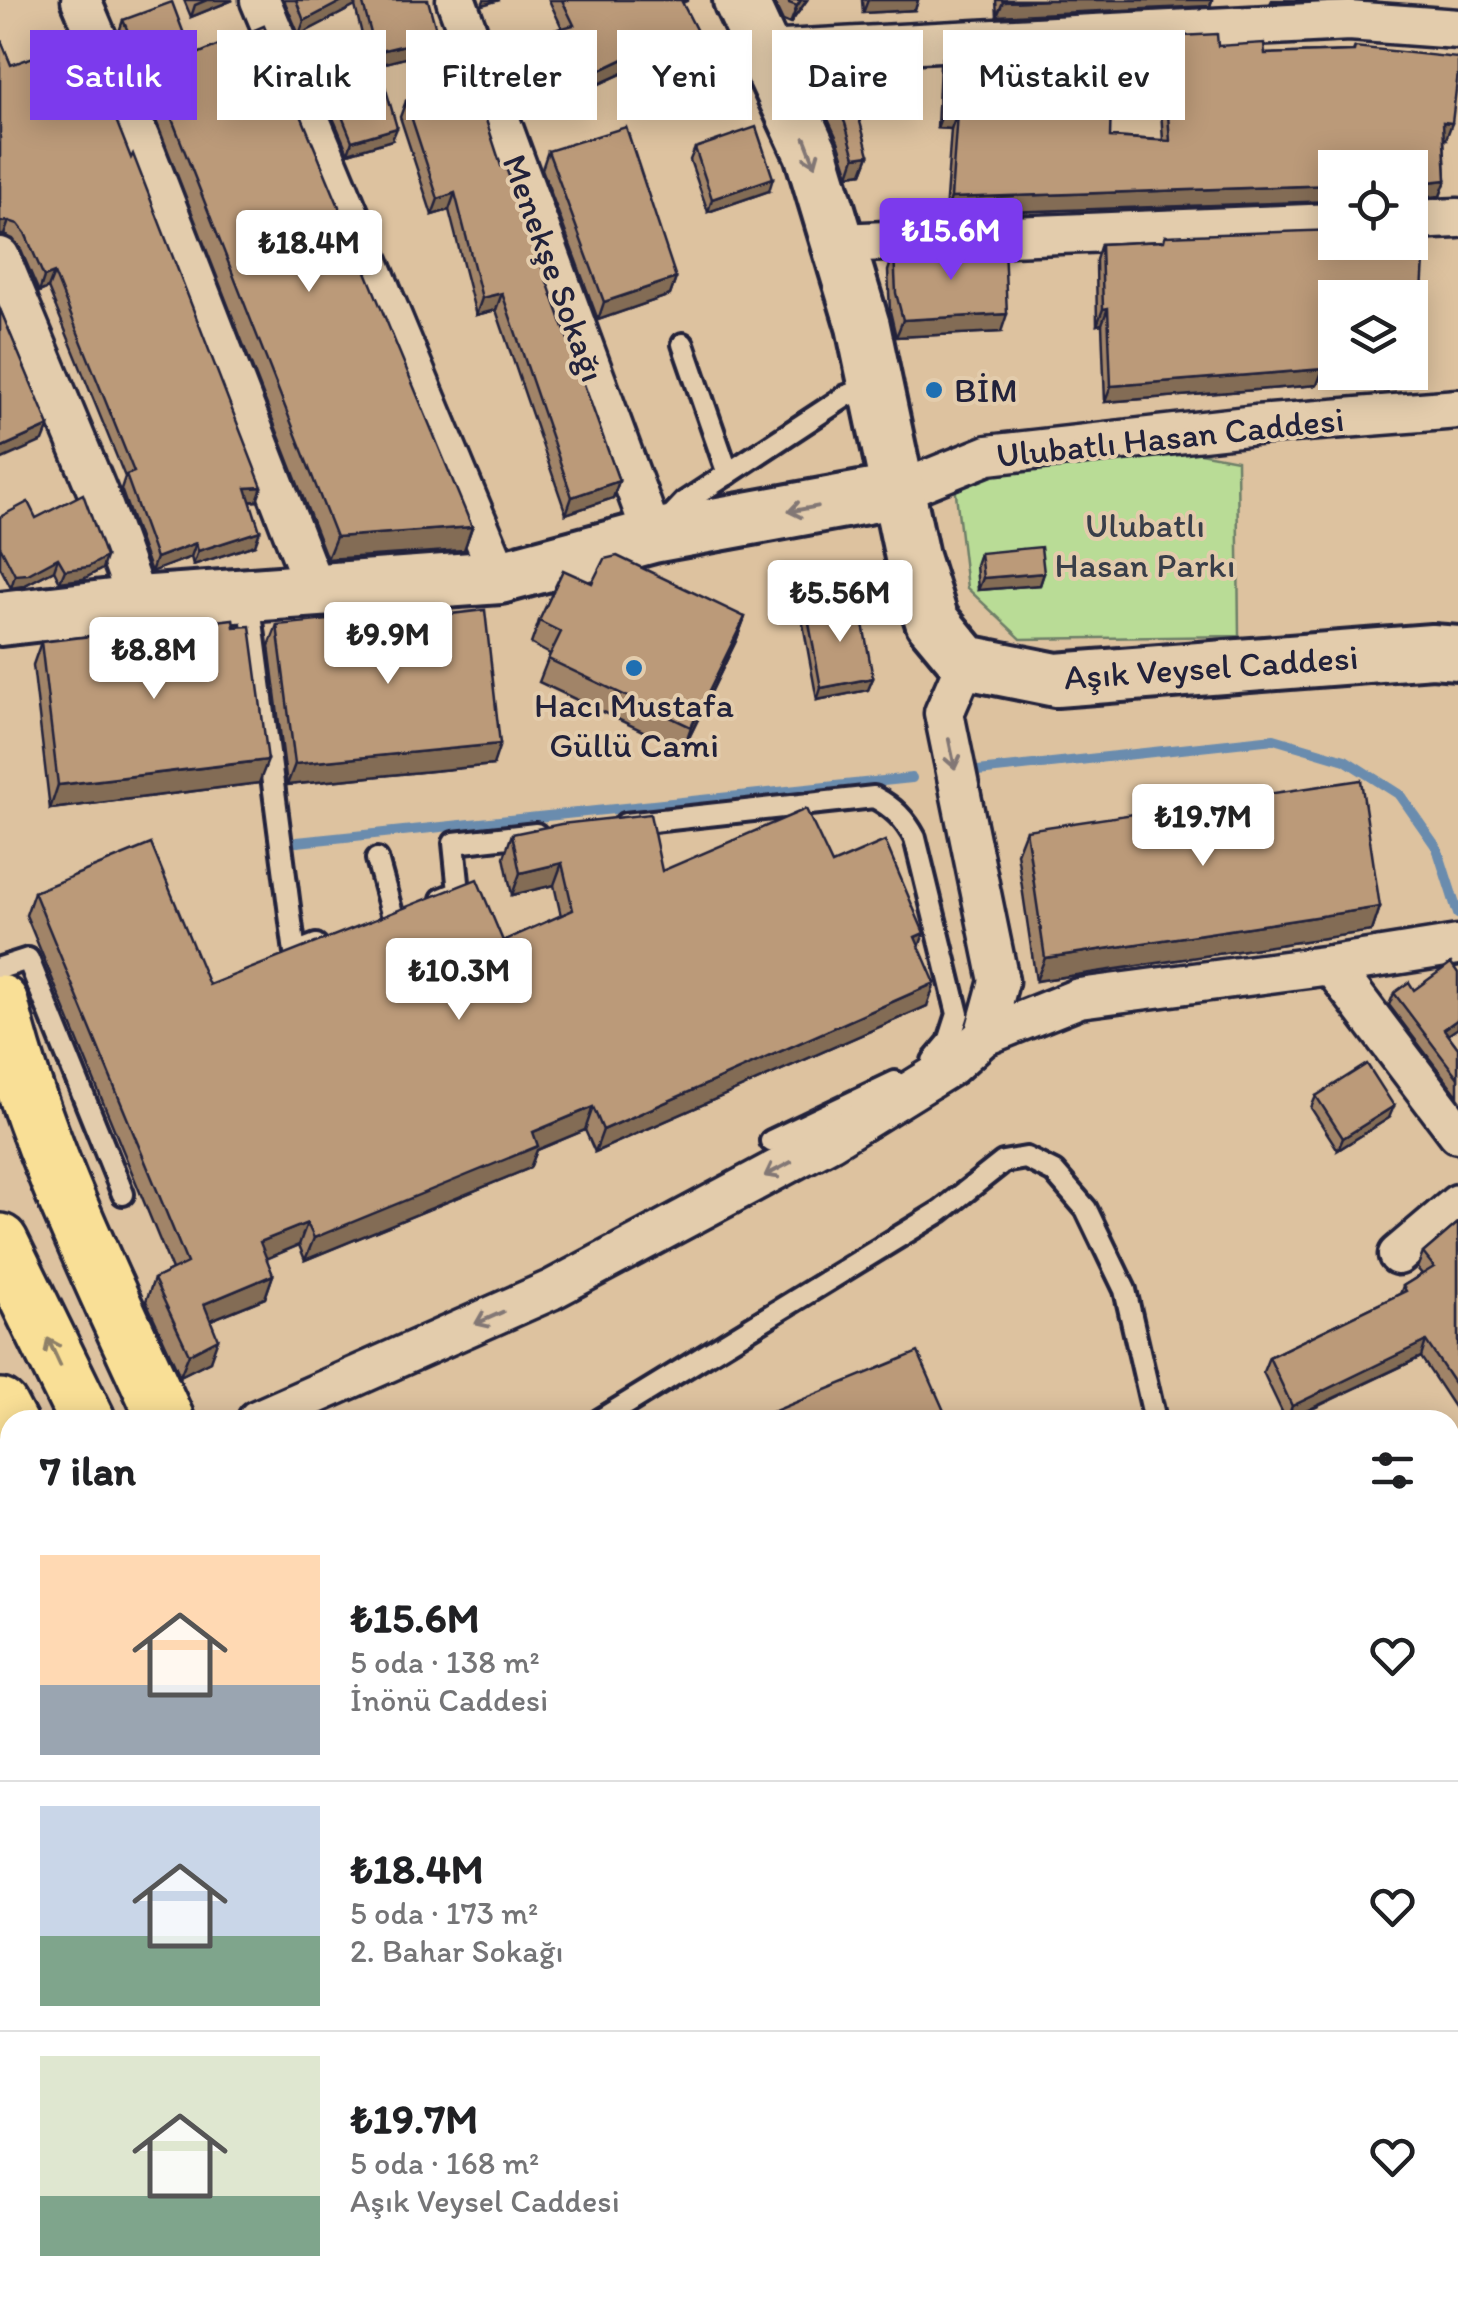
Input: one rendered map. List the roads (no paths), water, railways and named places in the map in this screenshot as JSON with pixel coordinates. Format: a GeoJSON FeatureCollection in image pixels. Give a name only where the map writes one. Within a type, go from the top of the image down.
{"type":"FeatureCollection","features":[{"type":"Feature","properties":{"kind":"main road"},"geometry":{"type":"LineString","coordinates":[[740,0],[812,154],[876,386],[912,557],[932,621],[966,662]]}},
{"type":"Feature","properties":{"kind":"main road","name":"Ulubatlı Hasan Caddesi"},"geometry":{"type":"LineString","coordinates":[[0,619],[138,603],[500,577],[652,536],[899,491]]}},
{"type":"Feature","properties":{"kind":"main road","name":"Aşık Veysel Caddesi"},"geometry":{"type":"LineString","coordinates":[[966,662],[1056,680],[1432,651],[1458,653]]}},
{"type":"Feature","properties":{"kind":"main road"},"geometry":{"type":"LineString","coordinates":[[0,1003],[13,1057],[76,1220],[162,1410]]}},
{"type":"Feature","properties":{"kind":"main road"},"geometry":{"type":"LineString","coordinates":[[0,1204],[11,1263],[83,1410]]}},
{"type":"Feature","properties":{"kind":"street"},"geometry":{"type":"LineString","coordinates":[[81,0],[147,156],[316,592]]}},
{"type":"Feature","properties":{"kind":"street"},"geometry":{"type":"LineString","coordinates":[[260,0],[500,577]]}},
{"type":"Feature","properties":{"kind":"street","name":"Menekşe Sokağı"},"geometry":{"type":"LineString","coordinates":[[456,0],[652,536]]}},
{"type":"Feature","properties":{"kind":"street"},"geometry":{"type":"LineString","coordinates":[[763,51],[1349,10],[1458,29]]}},
{"type":"Feature","properties":{"kind":"street"},"geometry":{"type":"LineString","coordinates":[[1428,219],[1458,218]]}},
{"type":"Feature","properties":{"kind":"street"},"geometry":{"type":"LineString","coordinates":[[838,244],[1318,224]]}},
{"type":"Feature","properties":{"kind":"street"},"geometry":{"type":"LineString","coordinates":[[0,256],[100,498],[138,603]]}},
{"type":"Feature","properties":{"kind":"street","name":"Ulubatlı Hasan Caddesi"},"geometry":{"type":"LineString","coordinates":[[899,491],[988,454],[1256,425],[1458,410]]}},
{"type":"Feature","properties":{"kind":"street"},"geometry":{"type":"LineString","coordinates":[[966,662],[944,712],[999,980],[984,1036]]}},
{"type":"Feature","properties":{"kind":"street"},"geometry":{"type":"LineString","coordinates":[[280,1410],[551,1290],[830,1141],[951,1066],[984,1036],[1079,998],[1458,945]]}},
{"type":"Feature","properties":{"kind":"street"},"geometry":{"type":"LineString","coordinates":[[1330,965],[1458,1133]]}},
{"type":"Feature","properties":{"kind":"street"},"geometry":{"type":"LineString","coordinates":[[1398,1254],[1458,1204]]}},
{"type":"Feature","properties":{"kind":"lane"},"geometry":{"type":"LineString","coordinates":[[683,344],[728,474]]}},
{"type":"Feature","properties":{"kind":"lane"},"geometry":{"type":"LineString","coordinates":[[652,536],[686,502],[846,396],[876,386]]}},
{"type":"Feature","properties":{"kind":"lane"},"geometry":{"type":"LineString","coordinates":[[249,596],[294,953],[344,935]]}},
{"type":"Feature","properties":{"kind":"lane"},"geometry":{"type":"LineString","coordinates":[[606,826],[874,797],[898,812],[908,824],[920,852],[958,1014],[950,1042],[920,1070],[770,1141]]}},
{"type":"Feature","properties":{"kind":"lane"},"geometry":{"type":"LineString","coordinates":[[376,859],[401,913],[459,892],[454,844],[549,833]]}},
{"type":"Feature","properties":{"kind":"lane"},"geometry":{"type":"LineString","coordinates":[[0,968],[28,959],[123,1194]]}},
{"type":"Feature","properties":{"kind":"lane"},"geometry":{"type":"LineString","coordinates":[[616,1410],[941,1211],[1003,1162],[1026,1158],[1054,1172],[1086,1209],[1125,1290],[1153,1410]]}},
{"type":"Feature","properties":{"kind":"waterway"},"geometry":{"type":"LineString","coordinates":[[968,772],[1274,739],[1345,760],[1400,795],[1437,848],[1458,914]]}},
{"type":"Feature","properties":{"kind":"waterway"},"geometry":{"type":"LineString","coordinates":[[297,842],[912,778]]}},
{"type":"Feature","properties":{"kind":"place","name":"BİM"},"geometry":{"type":"Point","coordinates":[934,390]}},
{"type":"Feature","properties":{"kind":"place","name":"Hacı Mustafa Güllü Cami"},"geometry":{"type":"Point","coordinates":[634,668]}},
{"type":"Feature","properties":{"kind":"park label","name":"Ulubatlı Hasan Parkı"},"geometry":{"type":"Point","coordinates":[1145,545]}}]}
